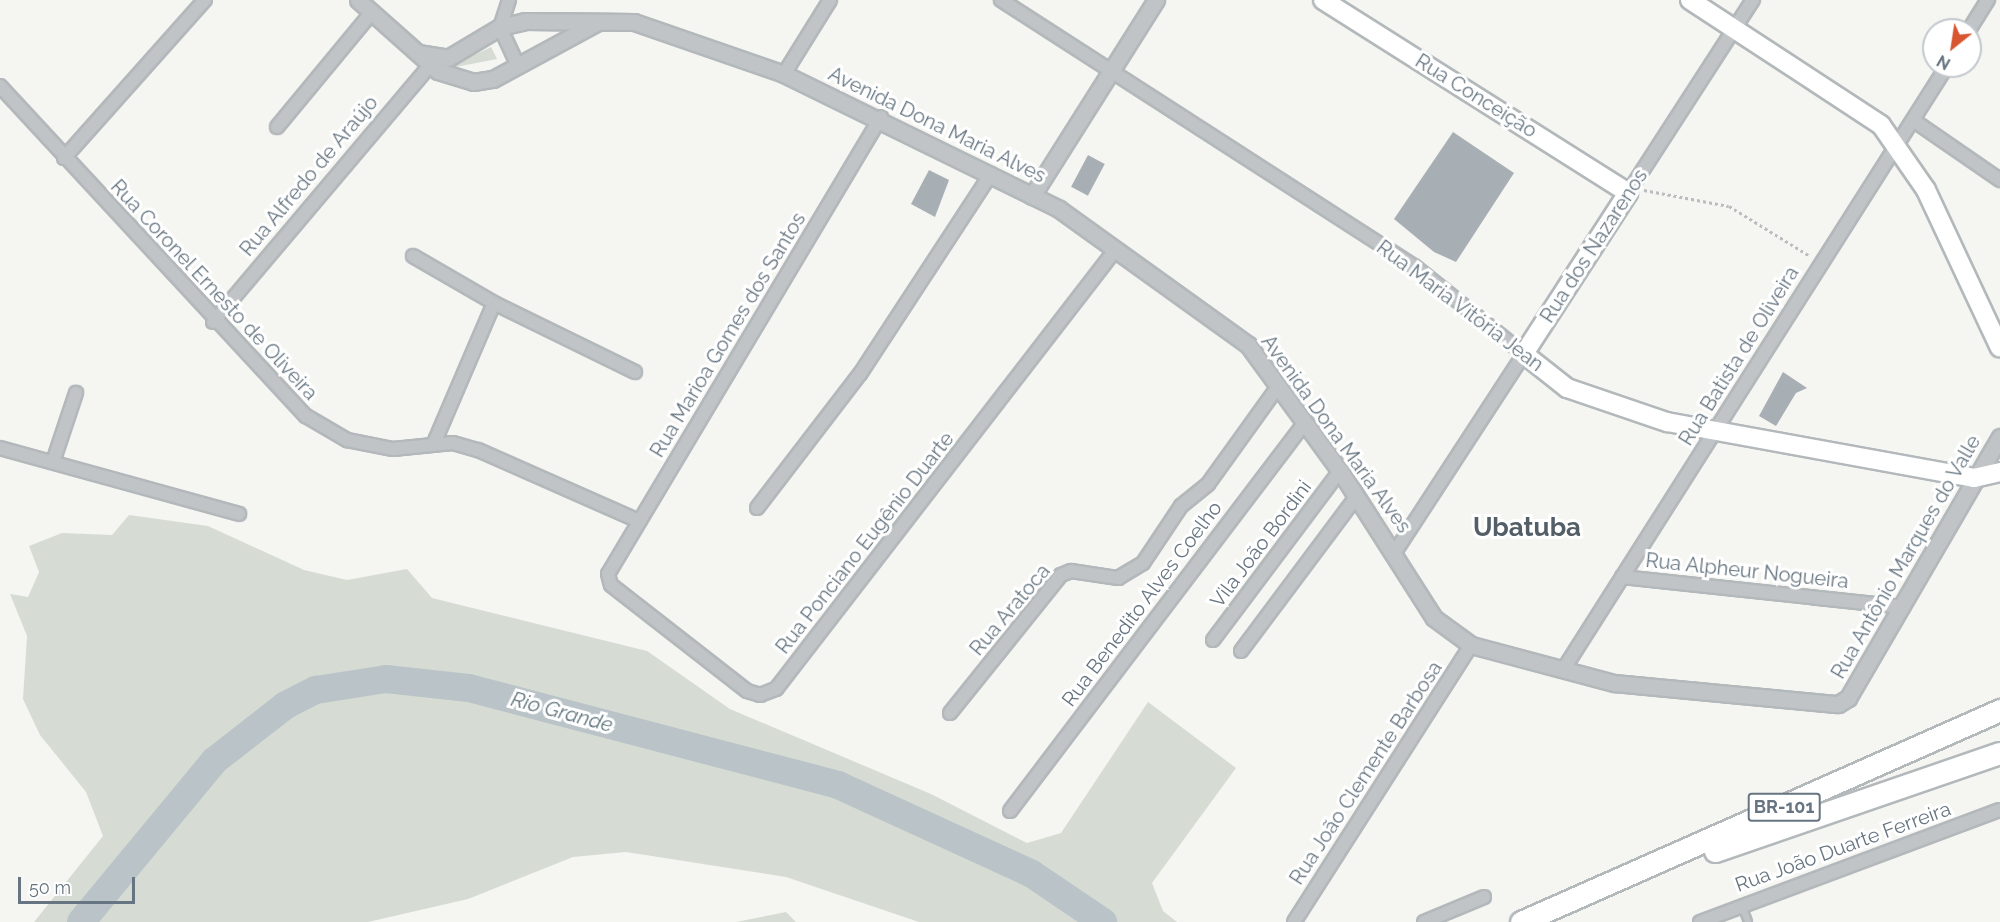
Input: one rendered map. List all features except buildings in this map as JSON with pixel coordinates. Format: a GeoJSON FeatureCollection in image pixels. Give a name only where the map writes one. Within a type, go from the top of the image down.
{"type":"FeatureCollection","features":[{"type":"Feature","properties":{"kind":"highway","name":"BR-101"},"geometry":{"type":"LineString","coordinates":[[1521,922],[2000,710]]}},
{"type":"Feature","properties":{"kind":"highway","name":"BR-101"},"geometry":{"type":"LineString","coordinates":[[1567,903],[2000,754]]}},
{"type":"Feature","properties":{"kind":"main road","name":"Rua Conceição"},"geometry":{"type":"LineString","coordinates":[[1323,0],[1628,193]]}},
{"type":"Feature","properties":{"kind":"main road"},"geometry":{"type":"LineString","coordinates":[[1690,0],[1881,125],[1897,144],[1926,190],[2000,348]]}},
{"type":"Feature","properties":{"kind":"main road","name":"Rua dos Nazarenos"},"geometry":{"type":"LineString","coordinates":[[1524,354],[1628,193]]}},
{"type":"Feature","properties":{"kind":"main road","name":"Rua Maria Vitória Jean"},"geometry":{"type":"LineString","coordinates":[[1524,354],[1588,398],[1716,429],[1974,478]]}},
{"type":"Feature","properties":{"kind":"main road"},"geometry":{"type":"LineString","coordinates":[[1974,478],[2000,472]]}},
{"type":"Feature","properties":{"kind":"street"},"geometry":{"type":"LineString","coordinates":[[64,158],[205,0]]}},
{"type":"Feature","properties":{"kind":"street"},"geometry":{"type":"LineString","coordinates":[[358,0],[418,52],[473,82],[518,66],[603,19]]}},
{"type":"Feature","properties":{"kind":"street"},"geometry":{"type":"LineString","coordinates":[[509,0],[500,27],[518,66]]}},
{"type":"Feature","properties":{"kind":"street"},"geometry":{"type":"LineString","coordinates":[[784,74],[830,0]]}},
{"type":"Feature","properties":{"kind":"street","name":"Rua Maria Vitória Jean"},"geometry":{"type":"LineString","coordinates":[[1001,0],[1413,266],[1524,354]]}},
{"type":"Feature","properties":{"kind":"street"},"geometry":{"type":"LineString","coordinates":[[1032,196],[1156,0]]}},
{"type":"Feature","properties":{"kind":"street","name":"Rua dos Nazarenos"},"geometry":{"type":"LineString","coordinates":[[1628,193],[1753,0]]}},
{"type":"Feature","properties":{"kind":"street"},"geometry":{"type":"LineString","coordinates":[[1977,18],[1988,0]]}},
{"type":"Feature","properties":{"kind":"street"},"geometry":{"type":"LineString","coordinates":[[277,127],[372,12]]}},
{"type":"Feature","properties":{"kind":"street","name":"Avenida Dona Maria Alves"},"geometry":{"type":"LineString","coordinates":[[434,60],[461,54],[500,27],[525,21],[603,19],[684,37],[784,74],[881,117],[1032,196],[1116,249],[1248,345],[1277,388],[1340,471],[1395,552],[1434,618],[1471,645],[1564,667],[1614,683],[1809,705],[1838,704],[1848,698]]}},
{"type":"Feature","properties":{"kind":"street","name":"Rua Alfredo de Araújo"},"geometry":{"type":"LineString","coordinates":[[213,322],[434,60]]}},
{"type":"Feature","properties":{"kind":"street","name":"Rua Batista de Oliveira"},"geometry":{"type":"LineString","coordinates":[[1564,667],[1939,78]]}},
{"type":"Feature","properties":{"kind":"street","name":"Rua Coronel Ernesto de Oliveira"},"geometry":{"type":"LineString","coordinates":[[0,86],[213,322],[306,417],[347,440],[393,449],[434,443],[478,450],[639,521]]}},
{"type":"Feature","properties":{"kind":"street","name":"Rua Marioa Gomes dos Santos"},"geometry":{"type":"LineString","coordinates":[[608,574],[881,117]]}},
{"type":"Feature","properties":{"kind":"street"},"geometry":{"type":"LineString","coordinates":[[1913,120],[2000,180]]}},
{"type":"Feature","properties":{"kind":"street"},"geometry":{"type":"LineString","coordinates":[[757,508],[860,374],[991,174]]}},
{"type":"Feature","properties":{"kind":"street","name":"Rua Ponciano Eugênio Duarte"},"geometry":{"type":"LineString","coordinates":[[608,574],[611,585],[747,691],[760,695],[776,689],[1116,249]]}},
{"type":"Feature","properties":{"kind":"street"},"geometry":{"type":"LineString","coordinates":[[413,256],[494,303],[635,372]]}},
{"type":"Feature","properties":{"kind":"street"},"geometry":{"type":"LineString","coordinates":[[434,443],[494,303]]}},
{"type":"Feature","properties":{"kind":"street","name":"Rua dos Nazarenos"},"geometry":{"type":"LineString","coordinates":[[1395,552],[1524,354]]}},
{"type":"Feature","properties":{"kind":"street","name":"Rua Aratoca"},"geometry":{"type":"LineString","coordinates":[[950,713],[1061,575],[1071,571],[1118,578],[1143,563],[1181,506],[1208,484],[1277,388]]}},
{"type":"Feature","properties":{"kind":"street"},"geometry":{"type":"LineString","coordinates":[[53,462],[76,393]]}},
{"type":"Feature","properties":{"kind":"street","name":"Rua Benedito Alves Coelho"},"geometry":{"type":"LineString","coordinates":[[1010,811],[1305,422]]}},
{"type":"Feature","properties":{"kind":"street","name":"Rua Antônio Marques do Valle"},"geometry":{"type":"LineString","coordinates":[[1848,698],[1903,608],[1974,478],[2000,438]]}},
{"type":"Feature","properties":{"kind":"street"},"geometry":{"type":"LineString","coordinates":[[0,448],[239,513]]}},
{"type":"Feature","properties":{"kind":"street","name":"Vila João Bordini"},"geometry":{"type":"LineString","coordinates":[[1213,640],[1340,471]]}},
{"type":"Feature","properties":{"kind":"street"},"geometry":{"type":"LineString","coordinates":[[1241,651],[1357,496]]}},
{"type":"Feature","properties":{"kind":"street","name":"Rua Alpheur Nogueira"},"geometry":{"type":"LineString","coordinates":[[1622,577],[1903,608]]}},
{"type":"Feature","properties":{"kind":"street","name":"Rua João Clemente Barbosa"},"geometry":{"type":"LineString","coordinates":[[1294,922],[1471,645]]}},
{"type":"Feature","properties":{"kind":"street","name":"Rua João Duarte Ferreira"},"geometry":{"type":"LineString","coordinates":[[1700,922],[2000,810]]}},
{"type":"Feature","properties":{"kind":"street"},"geometry":{"type":"LineString","coordinates":[[1424,922],[1484,897]]}},
{"type":"Feature","properties":{"kind":"lane"},"geometry":{"type":"LineString","coordinates":[[1742,905],[1748,922]]}},
{"type":"Feature","properties":{"kind":"shaded area"},"geometry":{"type":"Polygon","coordinates":[[[491,47],[497,59],[445,69],[491,47]]]}},
{"type":"Feature","properties":{"kind":"shaded area"},"geometry":{"type":"Polygon","coordinates":[[[129,515],[208,526],[304,570],[347,580],[407,569],[432,598],[647,651],[730,709],[931,794],[1027,843],[1061,833],[1148,702],[1236,768],[1152,883],[1163,911],[1177,922],[919,922],[786,877],[626,852],[573,857],[468,899],[368,922],[34,922],[103,836],[86,792],[40,735],[23,699],[27,636],[10,594],[28,597],[39,572],[29,546],[62,533],[112,535],[129,515]]]}},
{"type":"Feature","properties":{"kind":"shaded area"},"geometry":{"type":"Polygon","coordinates":[[[786,912],[796,922],[736,922],[786,912]]]}},
{"type":"Feature","properties":{"kind":"waterway","name":"Rio Grande"},"geometry":{"type":"LineString","coordinates":[[81,922],[214,761],[286,705],[316,690],[386,679],[469,688],[838,785],[1032,874],[1103,922]]}},
{"type":"Feature","properties":{"kind":"district","name":"Ubatuba"},"geometry":{"type":"Point","coordinates":[1527,528]}}]}
